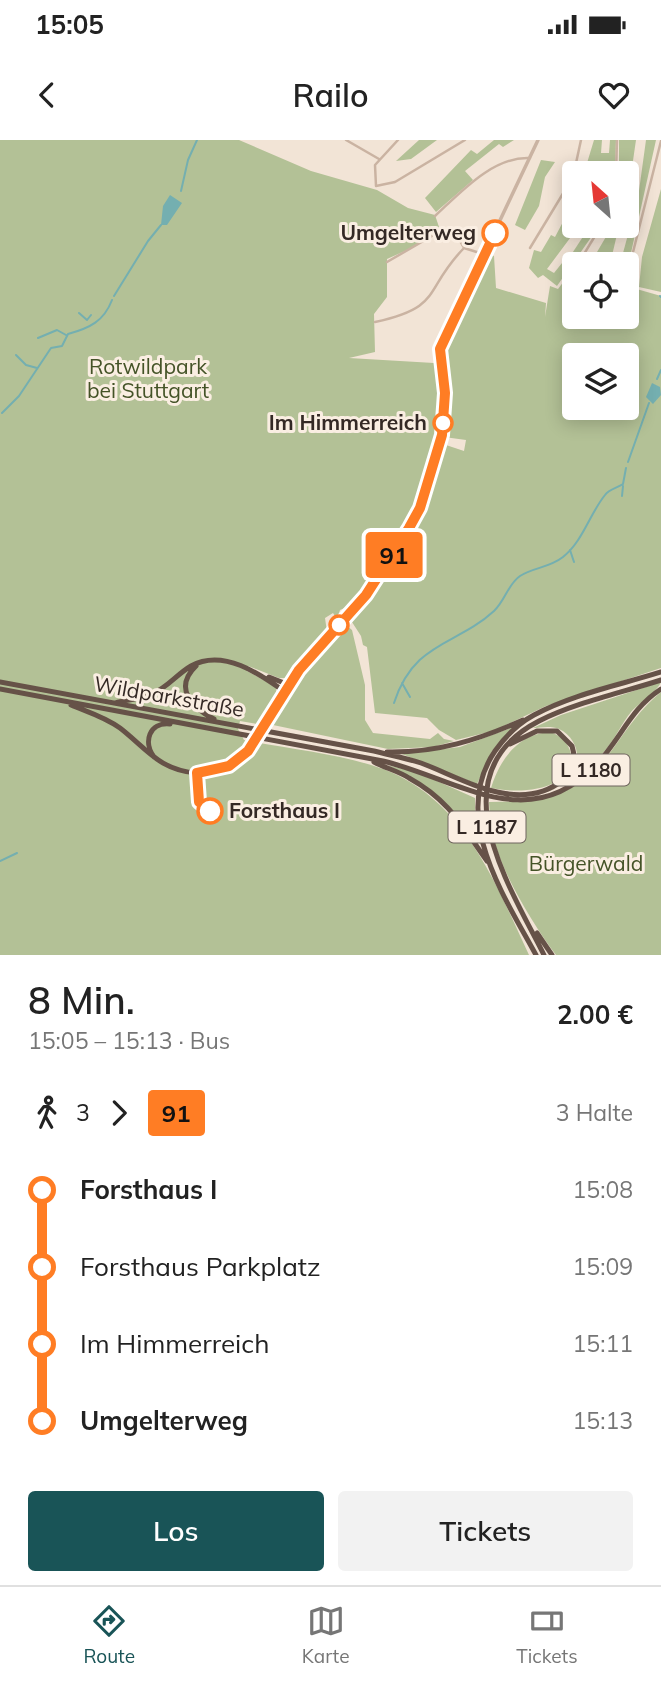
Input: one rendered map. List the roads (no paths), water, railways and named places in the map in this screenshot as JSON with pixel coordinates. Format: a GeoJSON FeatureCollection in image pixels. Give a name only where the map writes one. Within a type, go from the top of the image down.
{"type":"FeatureCollection","features":[{"type":"Feature","properties":{"kind":"highway"},"geometry":{"type":"LineString","coordinates":[[201,662],[224,661],[289,685]]}},
{"type":"Feature","properties":{"kind":"highway","name":"L 1180"},"geometry":{"type":"LineString","coordinates":[[112,704],[152,694],[201,662]]}},
{"type":"Feature","properties":{"kind":"highway","name":"L 1180"},"geometry":{"type":"LineString","coordinates":[[201,662],[188,676],[187,696],[197,710],[222,722]]}},
{"type":"Feature","properties":{"kind":"highway","name":"L 1187"},"geometry":{"type":"LineString","coordinates":[[494,873],[480,833],[479,789],[496,750],[530,717],[661,672]]}},
{"type":"Feature","properties":{"kind":"highway"},"geometry":{"type":"LineString","coordinates":[[266,677],[285,692]]}},
{"type":"Feature","properties":{"kind":"highway","name":"L 1187"},"geometry":{"type":"LineString","coordinates":[[522,909],[494,852],[485,813],[492,772],[510,744],[524,730],[545,718],[661,680]]}},
{"type":"Feature","properties":{"kind":"highway","name":"Wildparkstraße"},"geometry":{"type":"LineString","coordinates":[[0,682],[374,751]]}},
{"type":"Feature","properties":{"kind":"highway","name":"Wildparkstraße"},"geometry":{"type":"LineString","coordinates":[[0,689],[372,760]]}},
{"type":"Feature","properties":{"kind":"highway","name":"L 1180"},"geometry":{"type":"LineString","coordinates":[[372,760],[413,768],[491,795],[534,798],[577,781],[602,759],[638,708],[661,689]]}},
{"type":"Feature","properties":{"kind":"highway","name":"L 1180"},"geometry":{"type":"LineString","coordinates":[[62,701],[114,724],[158,762],[186,773],[197,773]]}},
{"type":"Feature","properties":{"kind":"highway","name":"L 1180"},"geometry":{"type":"LineString","coordinates":[[374,751],[444,748],[487,736],[530,717]]}},
{"type":"Feature","properties":{"kind":"highway"},"geometry":{"type":"LineString","coordinates":[[158,762],[147,744],[150,732],[164,723],[195,725]]}},
{"type":"Feature","properties":{"kind":"highway","name":"L 1180"},"geometry":{"type":"LineString","coordinates":[[491,795],[543,789],[562,781],[573,767],[572,746],[557,731],[537,731],[510,744]]}},
{"type":"Feature","properties":{"kind":"highway","name":"L 1180"},"geometry":{"type":"LineString","coordinates":[[374,751],[419,763],[472,789]]}},
{"type":"Feature","properties":{"kind":"highway","name":"L 1187"},"geometry":{"type":"LineString","coordinates":[[372,760],[412,779],[444,802],[468,830],[494,873],[535,954]]}},
{"type":"Feature","properties":{"kind":"highway"},"geometry":{"type":"LineString","coordinates":[[522,909],[544,955]]}},
{"type":"Feature","properties":{"kind":"highway"},"geometry":{"type":"LineString","coordinates":[[522,909],[552,955]]}},
{"type":"Feature","properties":{"kind":"street"},"geometry":{"type":"LineString","coordinates":[[346,140],[379,159]]}},
{"type":"Feature","properties":{"kind":"street"},"geometry":{"type":"LineString","coordinates":[[398,140],[379,159],[374,175],[376,186],[395,182],[465,140]]}},
{"type":"Feature","properties":{"kind":"street"},"geometry":{"type":"LineString","coordinates":[[197,773],[219,770],[245,755],[306,661],[372,587],[420,508],[442,435],[445,393],[440,349],[538,140]]}},
{"type":"Feature","properties":{"kind":"street"},"geometry":{"type":"LineString","coordinates":[[530,248],[573,177],[581,140]]}},
{"type":"Feature","properties":{"kind":"street"},"geometry":{"type":"LineString","coordinates":[[616,161],[617,140]]}},
{"type":"Feature","properties":{"kind":"street"},"geometry":{"type":"LineString","coordinates":[[633,252],[661,141]]}},
{"type":"Feature","properties":{"kind":"street"},"geometry":{"type":"LineString","coordinates":[[435,216],[487,172],[519,158],[530,158]]}},
{"type":"Feature","properties":{"kind":"street"},"geometry":{"type":"LineString","coordinates":[[387,262],[444,229],[456,234],[464,248],[484,254]]}},
{"type":"Feature","properties":{"kind":"street"},"geometry":{"type":"LineString","coordinates":[[375,322],[420,308],[452,260],[464,248]]}},
{"type":"Feature","properties":{"kind":"water"},"geometry":{"type":"Polygon","coordinates":[[[170,195],[182,203],[167,225],[161,225],[163,206],[170,195]]]}},
{"type":"Feature","properties":{"kind":"water"},"geometry":{"type":"Polygon","coordinates":[[[652,383],[660,387],[661,395],[653,404],[646,397],[652,383]]]}},
{"type":"Feature","properties":{"kind":"waterway"},"geometry":{"type":"LineString","coordinates":[[181,191],[188,160],[197,140]]}},
{"type":"Feature","properties":{"kind":"waterway"},"geometry":{"type":"LineString","coordinates":[[114,296],[161,225]]}},
{"type":"Feature","properties":{"kind":"waterway"},"geometry":{"type":"LineString","coordinates":[[2,413],[19,396],[51,348],[62,346],[68,334],[95,323],[112,300]]}},
{"type":"Feature","properties":{"kind":"waterway"},"geometry":{"type":"LineString","coordinates":[[79,313],[87,320],[91,315]]}},
{"type":"Feature","properties":{"kind":"waterway"},"geometry":{"type":"LineString","coordinates":[[38,338],[57,330],[66,335]]}},
{"type":"Feature","properties":{"kind":"waterway"},"geometry":{"type":"LineString","coordinates":[[16,355],[26,365],[37,368]]}},
{"type":"Feature","properties":{"kind":"waterway"},"geometry":{"type":"LineString","coordinates":[[657,379],[661,370]]}},
{"type":"Feature","properties":{"kind":"waterway"},"geometry":{"type":"LineString","coordinates":[[628,462],[649,403]]}},
{"type":"Feature","properties":{"kind":"waterway"},"geometry":{"type":"LineString","coordinates":[[394,703],[402,683],[424,656],[494,611],[512,583],[520,576],[552,563],[570,551],[605,495],[623,484],[626,468]]}},
{"type":"Feature","properties":{"kind":"waterway"},"geometry":{"type":"LineString","coordinates":[[622,496],[623,486]]}},
{"type":"Feature","properties":{"kind":"waterway"},"geometry":{"type":"LineString","coordinates":[[570,550],[574,562]]}},
{"type":"Feature","properties":{"kind":"waterway"},"geometry":{"type":"LineString","coordinates":[[402,683],[410,697]]}},
{"type":"Feature","properties":{"kind":"waterway"},"geometry":{"type":"LineString","coordinates":[[0,861],[17,853]]}},
{"type":"Feature","properties":{"kind":"place","name":"Umgelterweg"},"geometry":{"type":"Point","coordinates":[495,233]}},
{"type":"Feature","properties":{"kind":"place","name":"Im Himmerreich"},"geometry":{"type":"Point","coordinates":[443,423]}},
{"type":"Feature","properties":{"kind":"place","name":"Forsthaus I"},"geometry":{"type":"Point","coordinates":[210,811]}},
{"type":"Feature","properties":{"kind":"park label","name":"Rotwildpark bei Stuttgart"},"geometry":{"type":"Point","coordinates":[148,379]}},
{"type":"Feature","properties":{"kind":"park label","name":"Bürgerwald"},"geometry":{"type":"Point","coordinates":[586,864]}}]}
